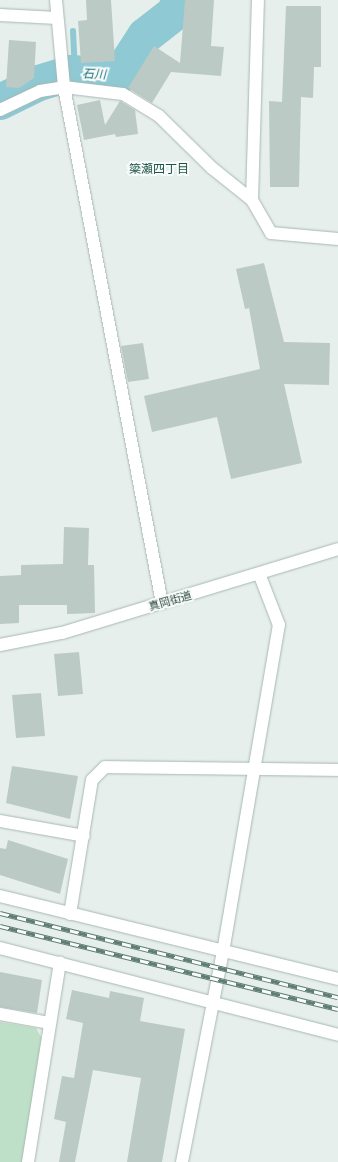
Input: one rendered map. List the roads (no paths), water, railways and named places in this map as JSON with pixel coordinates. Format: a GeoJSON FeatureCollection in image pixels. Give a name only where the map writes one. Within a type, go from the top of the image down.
{"type":"FeatureCollection","features":[{"type":"Feature","properties":{"kind":"street"},"geometry":{"type":"LineString","coordinates":[[56,0],[64,87],[162,602]]}},
{"type":"Feature","properties":{"kind":"street"},"geometry":{"type":"LineString","coordinates":[[252,200],[258,0]]}},
{"type":"Feature","properties":{"kind":"street"},"geometry":{"type":"LineString","coordinates":[[0,15],[57,18]]}},
{"type":"Feature","properties":{"kind":"street"},"geometry":{"type":"LineString","coordinates":[[0,110],[40,91],[64,87],[123,94],[159,116],[212,168],[252,200],[270,233],[338,239]]}},
{"type":"Feature","properties":{"kind":"street","name":"真岡街道"},"geometry":{"type":"LineString","coordinates":[[0,645],[62,633],[162,602],[260,576],[338,550]]}},
{"type":"Feature","properties":{"kind":"street"},"geometry":{"type":"LineString","coordinates":[[182,1162],[223,952],[279,625],[260,576]]}},
{"type":"Feature","properties":{"kind":"street"},"geometry":{"type":"LineString","coordinates":[[70,914],[92,780],[105,767],[338,770]]}},
{"type":"Feature","properties":{"kind":"street"},"geometry":{"type":"LineString","coordinates":[[0,821],[84,836]]}},
{"type":"Feature","properties":{"kind":"street"},"geometry":{"type":"LineString","coordinates":[[0,896],[223,952],[338,979]]}},
{"type":"Feature","properties":{"kind":"street"},"geometry":{"type":"LineString","coordinates":[[0,948],[60,962],[213,1005],[338,1035]]}},
{"type":"Feature","properties":{"kind":"street"},"geometry":{"type":"LineString","coordinates":[[28,1162],[60,962]]}},
{"type":"Feature","properties":{"kind":"street"},"geometry":{"type":"LineString","coordinates":[[0,1014],[50,1023]]}},
{"type":"Feature","properties":{"kind":"waterway","name":"石川"},"geometry":{"type":"LineString","coordinates":[[0,102],[39,83],[71,73],[119,76],[145,36],[177,11],[178,0]]}},
{"type":"Feature","properties":{"kind":"waterway"},"geometry":{"type":"LineString","coordinates":[[73,31],[75,74]]}},
{"type":"Feature","properties":{"kind":"railway"},"geometry":{"type":"LineString","coordinates":[[0,913],[338,997]]}},
{"type":"Feature","properties":{"kind":"railway"},"geometry":{"type":"LineString","coordinates":[[0,926],[338,1009]]}},
{"type":"Feature","properties":{"kind":"district","name":"簗瀬四丁目"},"geometry":{"type":"Point","coordinates":[159,170]}}]}
